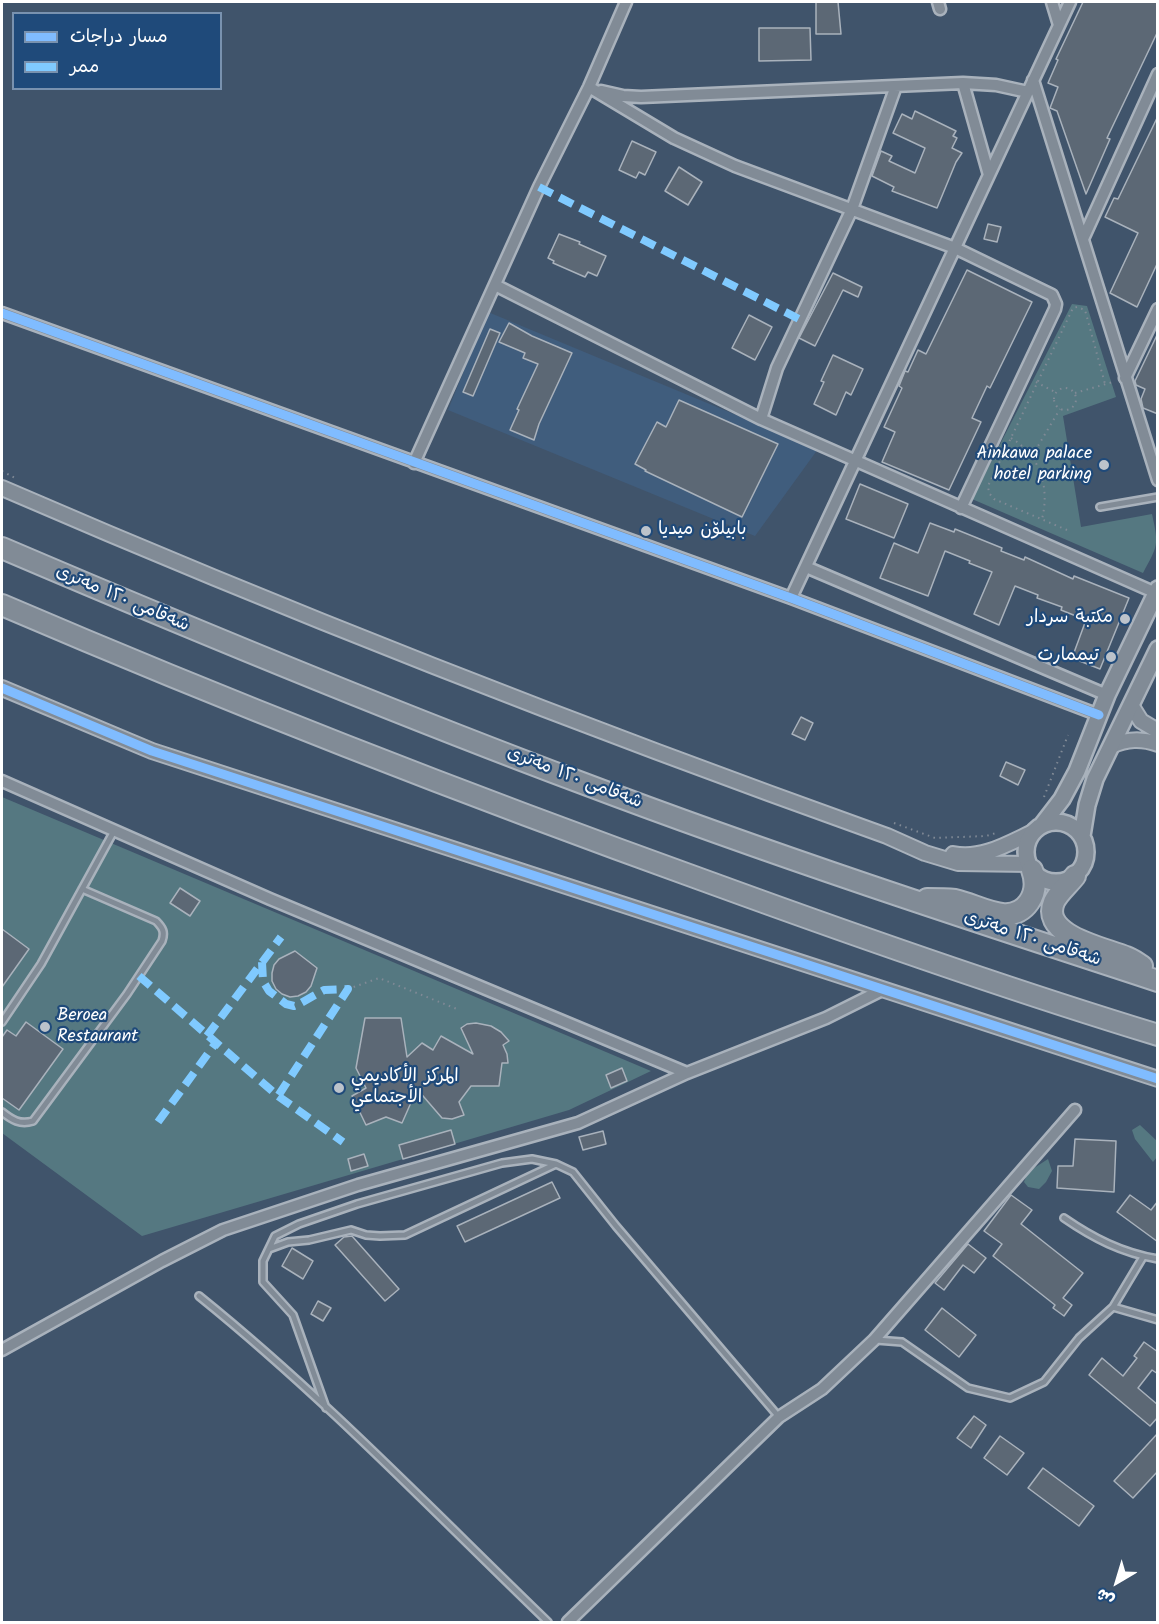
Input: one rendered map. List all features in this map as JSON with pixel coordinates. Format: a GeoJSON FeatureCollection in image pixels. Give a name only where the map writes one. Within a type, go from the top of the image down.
{"type":"FeatureCollection","features":[{"type":"Feature","properties":{"kind":"highway","name":"شەقامی ١٢٠ مەتری"},"geometry":{"type":"LineString","coordinates":[[2,548],[202,634],[583,784],[900,897],[1158,981]]}},
{"type":"Feature","properties":{"kind":"highway"},"geometry":{"type":"LineString","coordinates":[[2,604],[180,680],[592,840],[987,980],[1158,1035]]}},
{"type":"Feature","properties":{"kind":"highway"},"geometry":{"type":"LineString","coordinates":[[900,897],[955,900],[1001,914],[1012,914],[1022,909],[1032,896],[1035,886],[1031,867]]}},
{"type":"Feature","properties":{"kind":"highway"},"geometry":{"type":"LineString","coordinates":[[1075,876],[1054,902],[1052,909],[1056,923],[1073,938],[1128,958],[1158,975]]}},
{"type":"Feature","properties":{"kind":"main road"},"geometry":{"type":"LineString","coordinates":[[1038,828],[1051,823],[1068,824],[1082,836],[1086,844],[1085,862],[1075,876],[1066,881],[1046,880],[1031,867],[1027,847],[1038,828],[1062,799],[1077,771],[1107,695],[1157,591]]}},
{"type":"Feature","properties":{"kind":"main road"},"geometry":{"type":"LineString","coordinates":[[1082,836],[1090,792],[1158,649]]}},
{"type":"Feature","properties":{"kind":"street"},"geometry":{"type":"LineString","coordinates":[[414,463],[538,187],[589,87],[626,2]]}},
{"type":"Feature","properties":{"kind":"street"},"geometry":{"type":"LineString","coordinates":[[1052,2],[1059,25]]}},
{"type":"Feature","properties":{"kind":"street"},"geometry":{"type":"LineString","coordinates":[[791,598],[1070,2]]}},
{"type":"Feature","properties":{"kind":"street"},"geometry":{"type":"LineString","coordinates":[[1083,239],[1158,74]]}},
{"type":"Feature","properties":{"kind":"street"},"geometry":{"type":"LineString","coordinates":[[1033,80],[1158,480]]}},
{"type":"Feature","properties":{"kind":"street"},"geometry":{"type":"LineString","coordinates":[[589,87],[606,93],[641,97],[963,83],[996,85],[1028,92]]}},
{"type":"Feature","properties":{"kind":"street"},"geometry":{"type":"LineString","coordinates":[[963,83],[989,175]]}},
{"type":"Feature","properties":{"kind":"street"},"geometry":{"type":"LineString","coordinates":[[761,419],[777,368],[852,209],[897,86]]}},
{"type":"Feature","properties":{"kind":"street"},"geometry":{"type":"LineString","coordinates":[[589,87],[674,138],[756,175],[955,248],[1049,292],[1056,304],[1055,309],[961,508]]}},
{"type":"Feature","properties":{"kind":"street"},"geometry":{"type":"LineString","coordinates":[[495,285],[761,419],[855,462],[1157,591]]}},
{"type":"Feature","properties":{"kind":"street"},"geometry":{"type":"LineString","coordinates":[[2,313],[791,598],[1099,716]]}},
{"type":"Feature","properties":{"kind":"street"},"geometry":{"type":"LineString","coordinates":[[1125,378],[1157,313]]}},
{"type":"Feature","properties":{"kind":"street"},"geometry":{"type":"LineString","coordinates":[[2,488],[163,558],[378,646],[630,743],[887,836],[925,853],[958,863],[1031,867]]}},
{"type":"Feature","properties":{"kind":"street"},"geometry":{"type":"LineString","coordinates":[[806,567],[1107,695]]}},
{"type":"Feature","properties":{"kind":"street"},"geometry":{"type":"LineString","coordinates":[[2,688],[152,751],[1158,1079]]}},
{"type":"Feature","properties":{"kind":"street"},"geometry":{"type":"LineString","coordinates":[[1131,705],[1141,721],[1158,731]]}},
{"type":"Feature","properties":{"kind":"street"},"geometry":{"type":"LineString","coordinates":[[1111,746],[1132,739],[1143,739],[1158,744]]}},
{"type":"Feature","properties":{"kind":"street"},"geometry":{"type":"LineString","coordinates":[[2,781],[281,904],[687,1073]]}},
{"type":"Feature","properties":{"kind":"street"},"geometry":{"type":"LineString","coordinates":[[887,836],[908,839],[955,855],[964,855],[996,849],[1038,828]]}},
{"type":"Feature","properties":{"kind":"street"},"geometry":{"type":"LineString","coordinates":[[2,1350],[162,1260],[223,1230],[358,1185],[578,1123],[687,1073],[826,1018],[884,989]]}},
{"type":"Feature","properties":{"kind":"street"},"geometry":{"type":"LineString","coordinates":[[568,1623],[778,1418],[822,1389],[874,1340],[1076,1110]]}},
{"type":"Feature","properties":{"kind":"lane"},"geometry":{"type":"LineString","coordinates":[[1100,507],[1158,497]]}},
{"type":"Feature","properties":{"kind":"lane"},"geometry":{"type":"LineString","coordinates":[[2,1022],[31,981],[114,831]]}},
{"type":"Feature","properties":{"kind":"lane"},"geometry":{"type":"LineString","coordinates":[[2,1112],[18,1122],[33,1121],[127,994],[162,941],[163,928],[156,921],[82,889]]}},
{"type":"Feature","properties":{"kind":"lane"},"geometry":{"type":"LineString","coordinates":[[326,1408],[293,1315],[263,1282],[262,1261],[276,1236],[299,1224],[357,1204],[502,1163],[532,1159],[556,1164],[573,1172],[778,1418]]}},
{"type":"Feature","properties":{"kind":"lane"},"geometry":{"type":"LineString","coordinates":[[269,1250],[288,1242],[309,1240],[351,1230],[373,1236],[405,1235],[556,1164]]}},
{"type":"Feature","properties":{"kind":"lane"},"geometry":{"type":"LineString","coordinates":[[1064,1218],[1095,1239],[1143,1257],[1158,1259]]}},
{"type":"Feature","properties":{"kind":"lane"},"geometry":{"type":"LineString","coordinates":[[874,1340],[902,1342],[968,1388],[1010,1398],[1044,1382],[1079,1338],[1113,1307],[1143,1257]]}},
{"type":"Feature","properties":{"kind":"lane"},"geometry":{"type":"LineString","coordinates":[[199,1296],[326,1408],[548,1623]]}},
{"type":"Feature","properties":{"kind":"lane"},"geometry":{"type":"LineString","coordinates":[[1113,1307],[1158,1320]]}},
{"type":"Feature","properties":{"kind":"path"},"geometry":{"type":"LineString","coordinates":[[1067,530],[994,499],[988,493],[988,486],[1073,308],[1084,310],[1106,384]]}},
{"type":"Feature","properties":{"kind":"path"},"geometry":{"type":"LineString","coordinates":[[1075,393],[1125,378]]}},
{"type":"Feature","properties":{"kind":"path"},"geometry":{"type":"LineString","coordinates":[[1036,382],[1056,393]]}},
{"type":"Feature","properties":{"kind":"path"},"geometry":{"type":"LineString","coordinates":[[1066,388],[1075,393],[1077,400],[1074,407],[1068,410],[1060,409],[1054,400],[1056,393],[1066,388]]}},
{"type":"Feature","properties":{"kind":"path"},"geometry":{"type":"LineString","coordinates":[[1032,456],[1060,409]]}},
{"type":"Feature","properties":{"kind":"path"},"geometry":{"type":"LineString","coordinates":[[1011,438],[1021,444],[1032,456],[1044,480],[1046,494],[1042,519]]}},
{"type":"Feature","properties":{"kind":"path"},"geometry":{"type":"LineString","coordinates":[[1044,797],[1068,735]]}},
{"type":"Feature","properties":{"kind":"path"},"geometry":{"type":"LineString","coordinates":[[891,822],[935,838],[986,836],[997,832]]}},
{"type":"Feature","properties":{"kind":"path"},"geometry":{"type":"LineString","coordinates":[[348,989],[379,978],[457,1008]]}},
{"type":"Feature","properties":{"kind":"shaded area"},"geometry":{"type":"Polygon","coordinates":[[[488,312],[818,449],[755,536],[448,410],[488,312]]]}},
{"type":"Feature","properties":{"kind":"green space"},"geometry":{"type":"Polygon","coordinates":[[[1072,304],[1087,306],[1116,397],[1063,416],[1081,527],[1152,514],[1156,545],[1143,573],[972,499],[1072,304]]]}},
{"type":"Feature","properties":{"kind":"green space"},"geometry":{"type":"Polygon","coordinates":[[[2,797],[651,1071],[569,1110],[142,1236],[2,1133],[2,797]]]}},
{"type":"Feature","properties":{"kind":"green space"},"geometry":{"type":"Polygon","coordinates":[[[1140,1125],[1157,1141],[1157,1157],[1153,1162],[1135,1139],[1132,1130],[1140,1125]]]}},
{"type":"Feature","properties":{"kind":"green space"},"geometry":{"type":"Polygon","coordinates":[[[1048,1159],[1052,1171],[1046,1182],[1039,1189],[1028,1187],[1024,1182],[1028,1172],[1048,1159]]]}},
{"type":"Feature","properties":{"kind":"building"},"geometry":{"type":"Polygon","coordinates":[[[816,2],[838,2],[841,34],[816,34],[816,2]]]}},
{"type":"Feature","properties":{"kind":"building"},"geometry":{"type":"Polygon","coordinates":[[[1083,2],[1158,2],[1158,31],[1107,138],[1110,139],[1086,194],[1057,111],[1050,108],[1058,87],[1048,83],[1058,60],[1056,59],[1083,2]]]}},
{"type":"Feature","properties":{"kind":"building"},"geometry":{"type":"Polygon","coordinates":[[[759,28],[810,28],[811,60],[759,61],[759,28]]]}},
{"type":"Feature","properties":{"kind":"building"},"geometry":{"type":"Polygon","coordinates":[[[915,111],[956,131],[953,136],[957,138],[952,148],[962,153],[937,208],[892,191],[894,187],[872,176],[881,151],[892,156],[889,161],[915,173],[925,148],[893,133],[902,114],[912,119],[915,111]]]}},
{"type":"Feature","properties":{"kind":"building"},"geometry":{"type":"Polygon","coordinates":[[[1158,116],[1158,262],[1137,307],[1110,293],[1138,233],[1105,217],[1114,198],[1118,199],[1158,116]]]}},
{"type":"Feature","properties":{"kind":"building"},"geometry":{"type":"Polygon","coordinates":[[[632,141],[656,152],[645,175],[639,172],[636,178],[619,170],[632,141]]]}},
{"type":"Feature","properties":{"kind":"building"},"geometry":{"type":"Polygon","coordinates":[[[679,167],[702,182],[688,205],[665,191],[679,167]]]}},
{"type":"Feature","properties":{"kind":"building"},"geometry":{"type":"Polygon","coordinates":[[[988,224],[1001,227],[997,242],[984,239],[988,224]]]}},
{"type":"Feature","properties":{"kind":"building"},"geometry":{"type":"Polygon","coordinates":[[[559,234],[606,256],[597,276],[588,272],[585,277],[553,263],[554,261],[548,258],[559,234]]]}},
{"type":"Feature","properties":{"kind":"building"},"geometry":{"type":"Polygon","coordinates":[[[967,270],[1032,302],[990,388],[987,386],[972,418],[981,422],[949,490],[882,462],[895,432],[884,427],[902,388],[899,386],[905,371],[908,372],[918,350],[926,354],[967,270]]]}},
{"type":"Feature","properties":{"kind":"building"},"geometry":{"type":"Polygon","coordinates":[[[833,273],[862,287],[858,297],[843,290],[815,346],[799,338],[833,273]]]}},
{"type":"Feature","properties":{"kind":"building"},"geometry":{"type":"Polygon","coordinates":[[[749,315],[772,327],[755,360],[732,348],[749,315]]]}},
{"type":"Feature","properties":{"kind":"building"},"geometry":{"type":"Polygon","coordinates":[[[509,323],[532,336],[572,353],[539,424],[534,440],[510,430],[538,364],[523,358],[525,353],[499,342],[509,323]]]}},
{"type":"Feature","properties":{"kind":"building"},"geometry":{"type":"Polygon","coordinates":[[[490,329],[500,333],[473,396],[463,392],[490,329]]]}},
{"type":"Feature","properties":{"kind":"building"},"geometry":{"type":"Polygon","coordinates":[[[1158,333],[1158,414],[1143,408],[1141,399],[1145,389],[1136,385],[1135,381],[1158,333]]]}},
{"type":"Feature","properties":{"kind":"building"},"geometry":{"type":"Polygon","coordinates":[[[833,355],[863,369],[851,395],[846,392],[836,415],[814,404],[833,355]]]}},
{"type":"Feature","properties":{"kind":"building"},"geometry":{"type":"Polygon","coordinates":[[[679,400],[778,444],[742,517],[645,471],[635,464],[657,422],[666,427],[679,400]]]}},
{"type":"Feature","properties":{"kind":"building"},"geometry":{"type":"Polygon","coordinates":[[[860,484],[908,504],[894,538],[846,519],[860,484]]]}},
{"type":"Feature","properties":{"kind":"building"},"geometry":{"type":"Polygon","coordinates":[[[930,523],[954,532],[955,529],[1002,548],[1001,551],[1024,560],[1025,557],[1073,579],[1074,576],[1129,598],[1100,669],[1072,658],[1086,620],[1061,610],[1062,607],[1037,598],[1038,595],[1015,586],[999,625],[974,614],[992,572],[969,563],[970,561],[945,551],[928,596],[880,578],[894,543],[918,553],[930,523]]]}},
{"type":"Feature","properties":{"kind":"building"},"geometry":{"type":"Polygon","coordinates":[[[801,717],[813,723],[805,740],[792,734],[801,717]]]}},
{"type":"Feature","properties":{"kind":"building"},"geometry":{"type":"Polygon","coordinates":[[[1006,762],[1025,770],[1018,785],[1000,776],[1006,762]]]}},
{"type":"Feature","properties":{"kind":"building"},"geometry":{"type":"Polygon","coordinates":[[[180,888],[200,901],[190,916],[170,903],[180,888]]]}},
{"type":"Feature","properties":{"kind":"building"},"geometry":{"type":"Polygon","coordinates":[[[2,929],[29,949],[2,987],[2,929]]]}},
{"type":"Feature","properties":{"kind":"building"},"geometry":{"type":"Polygon","coordinates":[[[295,951],[317,968],[311,986],[306,992],[290,997],[276,989],[272,981],[272,973],[279,959],[295,951]]]}},
{"type":"Feature","properties":{"kind":"building"},"geometry":{"type":"Polygon","coordinates":[[[365,1018],[401,1018],[407,1057],[422,1043],[433,1050],[441,1036],[473,1054],[461,1028],[467,1024],[476,1023],[491,1026],[509,1041],[503,1045],[508,1063],[502,1063],[499,1086],[471,1086],[459,1102],[464,1115],[452,1119],[442,1118],[417,1089],[402,1123],[386,1117],[366,1125],[352,1096],[366,1088],[356,1068],[365,1018]]]}},
{"type":"Feature","properties":{"kind":"building"},"geometry":{"type":"Polygon","coordinates":[[[26,1022],[63,1049],[19,1110],[2,1098],[2,1037],[7,1030],[16,1036],[26,1022]]]}},
{"type":"Feature","properties":{"kind":"building"},"geometry":{"type":"Polygon","coordinates":[[[622,1068],[627,1081],[611,1088],[606,1075],[622,1068]]]}},
{"type":"Feature","properties":{"kind":"building"},"geometry":{"type":"Polygon","coordinates":[[[451,1130],[455,1144],[403,1159],[399,1145],[451,1130]]]}},
{"type":"Feature","properties":{"kind":"building"},"geometry":{"type":"Polygon","coordinates":[[[603,1131],[606,1144],[583,1150],[579,1137],[603,1131]]]}},
{"type":"Feature","properties":{"kind":"building"},"geometry":{"type":"Polygon","coordinates":[[[1075,1139],[1116,1141],[1114,1192],[1057,1188],[1058,1166],[1073,1166],[1075,1139]]]}},
{"type":"Feature","properties":{"kind":"building"},"geometry":{"type":"Polygon","coordinates":[[[364,1154],[368,1166],[351,1171],[348,1159],[364,1154]]]}},
{"type":"Feature","properties":{"kind":"building"},"geometry":{"type":"Polygon","coordinates":[[[552,1182],[560,1198],[465,1242],[457,1226],[552,1182]]]}},
{"type":"Feature","properties":{"kind":"building"},"geometry":{"type":"Polygon","coordinates":[[[1011,1195],[1032,1210],[1021,1224],[1083,1273],[1063,1298],[1072,1305],[1064,1316],[1053,1308],[1055,1305],[993,1256],[1002,1244],[984,1231],[1011,1195]]]}},
{"type":"Feature","properties":{"kind":"building"},"geometry":{"type":"Polygon","coordinates":[[[1130,1195],[1151,1210],[1158,1201],[1158,1242],[1117,1212],[1130,1195]]]}},
{"type":"Feature","properties":{"kind":"building"},"geometry":{"type":"Polygon","coordinates":[[[352,1236],[399,1289],[385,1301],[335,1245],[344,1237],[352,1236]]]}},
{"type":"Feature","properties":{"kind":"building"},"geometry":{"type":"Polygon","coordinates":[[[968,1244],[986,1258],[974,1273],[963,1265],[944,1290],[935,1283],[968,1244]]]}},
{"type":"Feature","properties":{"kind":"building"},"geometry":{"type":"Polygon","coordinates":[[[292,1248],[313,1261],[303,1279],[282,1266],[292,1248]]]}},
{"type":"Feature","properties":{"kind":"building"},"geometry":{"type":"Polygon","coordinates":[[[318,1301],[331,1308],[323,1321],[311,1314],[318,1301]]]}},
{"type":"Feature","properties":{"kind":"building"},"geometry":{"type":"Polygon","coordinates":[[[942,1308],[976,1335],[959,1357],[925,1330],[942,1308]]]}},
{"type":"Feature","properties":{"kind":"building"},"geometry":{"type":"Polygon","coordinates":[[[1144,1342],[1158,1352],[1158,1374],[1152,1370],[1138,1388],[1158,1405],[1158,1417],[1150,1426],[1089,1375],[1102,1358],[1123,1376],[1137,1358],[1134,1356],[1144,1342]]]}},
{"type":"Feature","properties":{"kind":"building"},"geometry":{"type":"Polygon","coordinates":[[[974,1416],[986,1425],[971,1448],[957,1438],[974,1416]]]}},
{"type":"Feature","properties":{"kind":"building"},"geometry":{"type":"Polygon","coordinates":[[[1158,1433],[1158,1471],[1133,1498],[1114,1481],[1158,1433]]]}},
{"type":"Feature","properties":{"kind":"building"},"geometry":{"type":"Polygon","coordinates":[[[1000,1436],[1024,1453],[1007,1475],[984,1458],[1000,1436]]]}},
{"type":"Feature","properties":{"kind":"building"},"geometry":{"type":"Polygon","coordinates":[[[1043,1468],[1094,1506],[1079,1526],[1028,1488],[1043,1468]]]}},
{"type":"Feature","properties":{"kind":"marked path"},"geometry":{"type":"LineString","coordinates":[[539,187],[801,320]]}},
{"type":"Feature","properties":{"kind":"marked path"},"geometry":{"type":"LineString","coordinates":[[207,1036],[281,937]]}},
{"type":"Feature","properties":{"kind":"marked path"},"geometry":{"type":"LineString","coordinates":[[262,962],[263,981],[269,991],[286,1004],[294,1006],[324,990],[348,989],[278,1096]]}},
{"type":"Feature","properties":{"kind":"marked path"},"geometry":{"type":"LineString","coordinates":[[139,976],[278,1096],[343,1142]]}},
{"type":"Feature","properties":{"kind":"marked path"},"geometry":{"type":"LineString","coordinates":[[158,1122],[215,1044]]}},
{"type":"Feature","properties":{"kind":"cycle path"},"geometry":{"type":"LineString","coordinates":[[2,313],[791,598],[1099,715]]}},
{"type":"Feature","properties":{"kind":"cycle path"},"geometry":{"type":"LineString","coordinates":[[2,688],[152,751],[1158,1079]]}},
{"type":"Feature","properties":{"kind":"place","name":"Ainkawa palace hotel parking"},"geometry":{"type":"Point","coordinates":[1104,465]}},
{"type":"Feature","properties":{"kind":"place","name":"بابیلۆن میدیا"},"geometry":{"type":"Point","coordinates":[646,531]}},
{"type":"Feature","properties":{"kind":"place","name":"مكتبة سردار"},"geometry":{"type":"Point","coordinates":[1125,619]}},
{"type":"Feature","properties":{"kind":"place","name":"تیممارت"},"geometry":{"type":"Point","coordinates":[1111,657]}},
{"type":"Feature","properties":{"kind":"place","name":"Beroea Restaurant"},"geometry":{"type":"Point","coordinates":[45,1027]}},
{"type":"Feature","properties":{"kind":"place","name":"المركز الأكاديمي الأجتماعي"},"geometry":{"type":"Point","coordinates":[339,1088]}}]}
